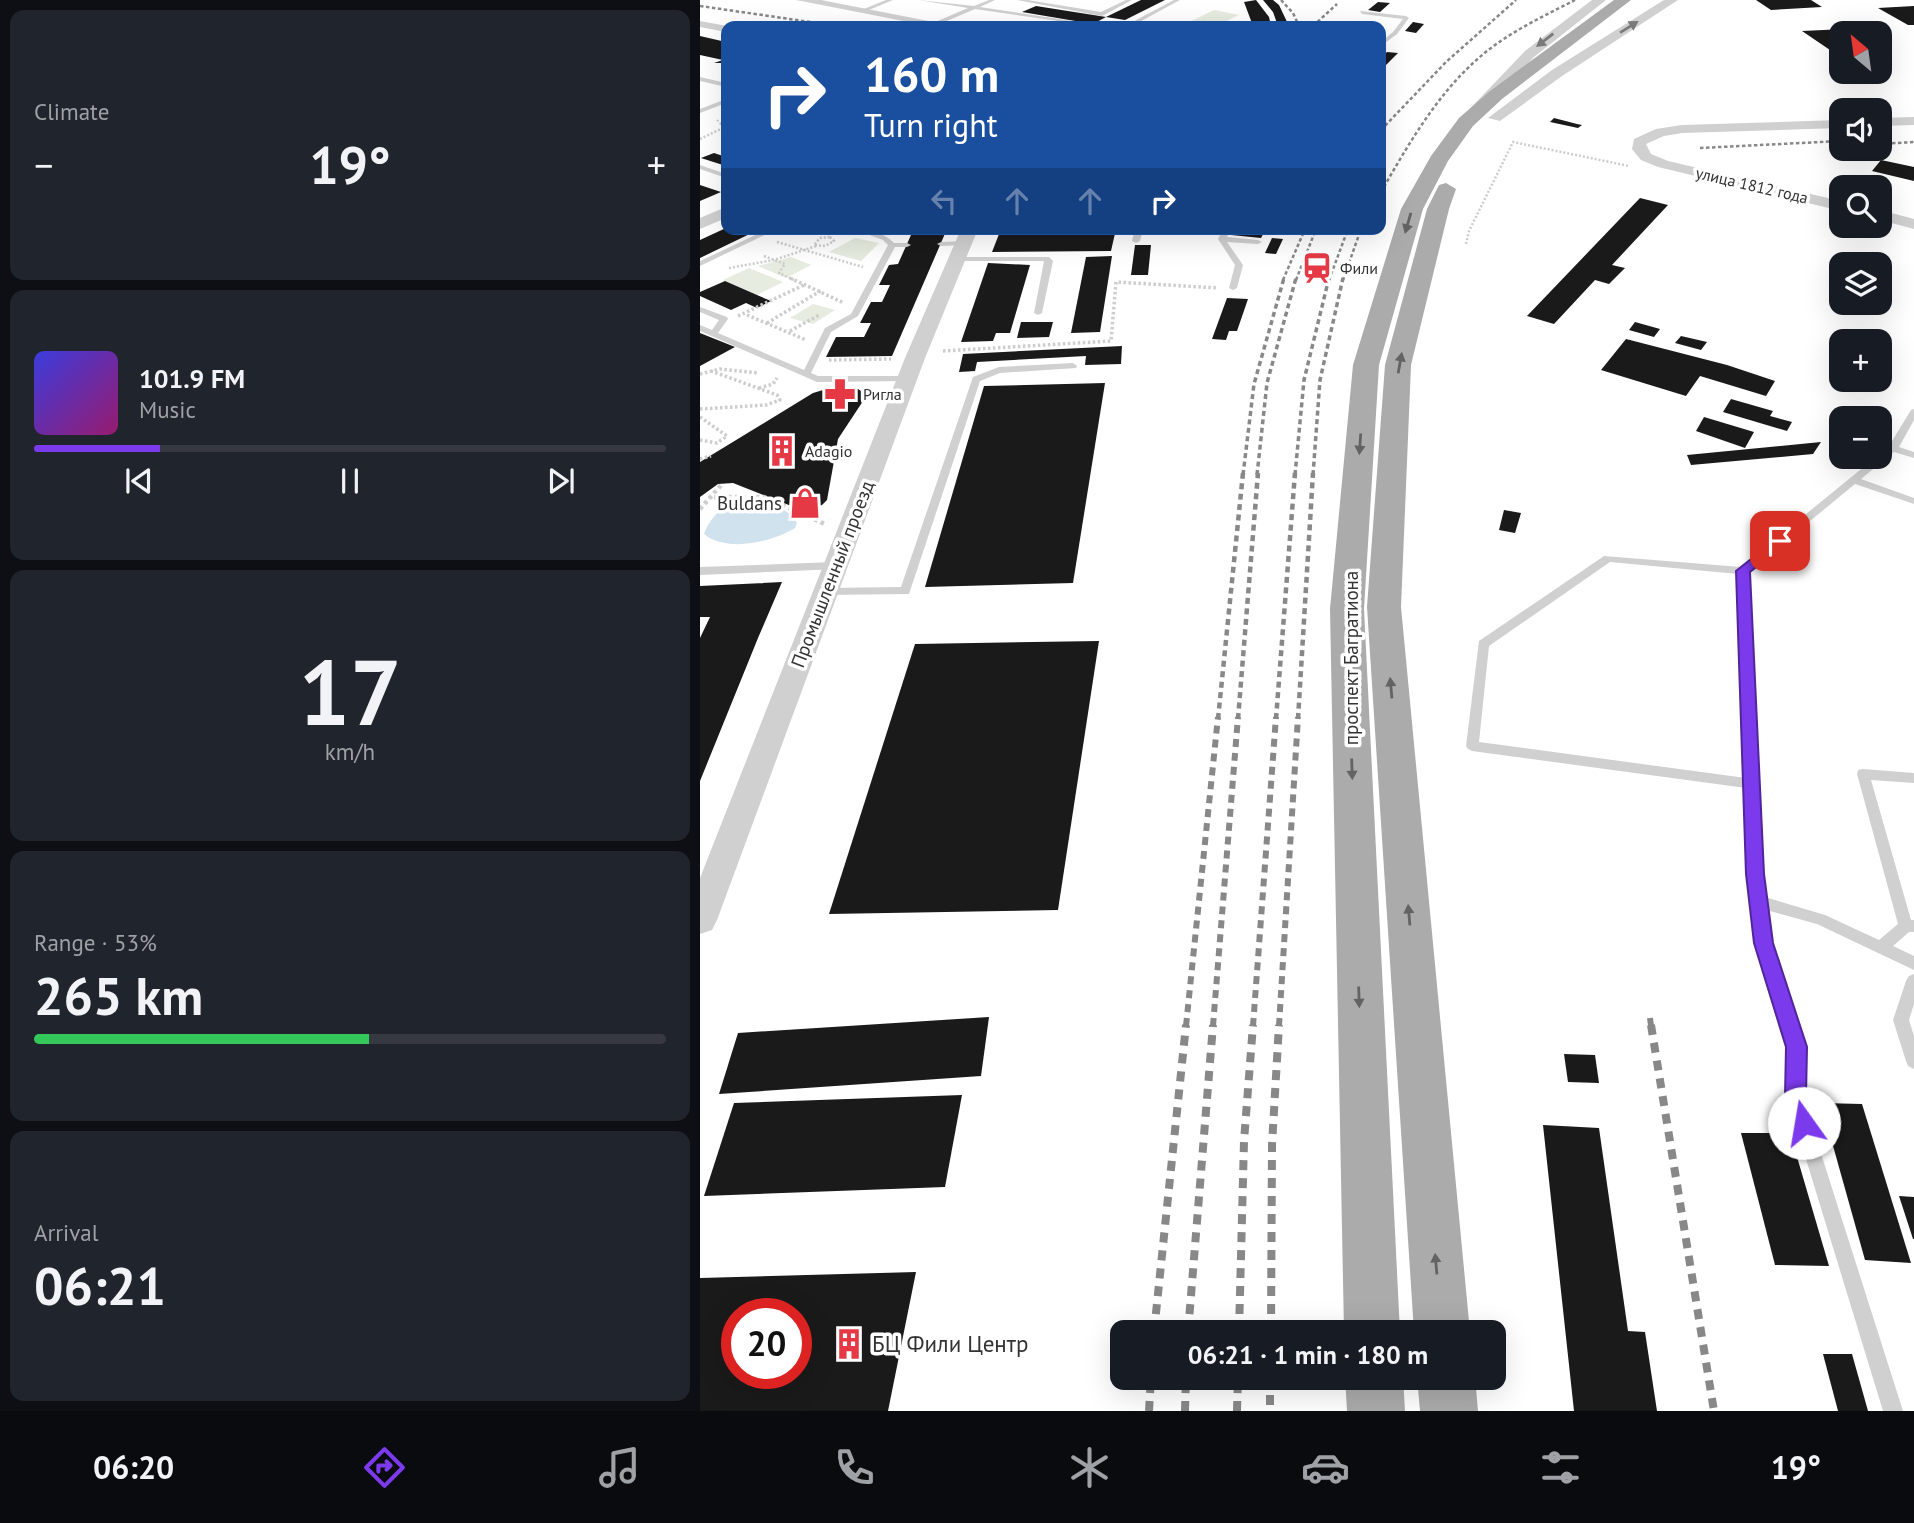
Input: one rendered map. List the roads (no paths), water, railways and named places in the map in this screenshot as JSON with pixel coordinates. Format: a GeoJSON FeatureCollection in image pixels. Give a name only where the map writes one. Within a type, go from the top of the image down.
{"type":"FeatureCollection","features":[{"type":"Feature","properties":{"kind":"main road","name":"проспект Багратиона"},"geometry":{"type":"LineString","coordinates":[[1372,1320],[1347,623],[1366,365],[1412,209],[1438,160],[1553,50],[1624,0]]}},
{"type":"Feature","properties":{"kind":"main road","name":"проспект Багратиона"},"geometry":{"type":"LineString","coordinates":[[1441,1320],[1384,607],[1398,365],[1437,209],[1480,120],[1570,53],[1605,13],[1644,0]]}},
{"type":"Feature","properties":{"kind":"main road"},"geometry":{"type":"LineString","coordinates":[[1375,1390],[1376,1411]]}},
{"type":"Feature","properties":{"kind":"main road"},"geometry":{"type":"LineString","coordinates":[[1447,1390],[1448,1411]]}},
{"type":"Feature","properties":{"kind":"street"},"geometry":{"type":"LineString","coordinates":[[802,0],[832,2],[862,11],[919,21]]}},
{"type":"Feature","properties":{"kind":"street"},"geometry":{"type":"LineString","coordinates":[[1480,120],[1672,0]]}},
{"type":"Feature","properties":{"kind":"street"},"geometry":{"type":"LineString","coordinates":[[700,23],[721,28]]}},
{"type":"Feature","properties":{"kind":"street"},"geometry":{"type":"LineString","coordinates":[[1892,122],[1914,121]]}},
{"type":"Feature","properties":{"kind":"street","name":"улица 1812 года"},"geometry":{"type":"LineString","coordinates":[[1829,124],[1682,130],[1661,132],[1639,142],[1639,149],[1646,157],[1663,164],[1829,203]]}},
{"type":"Feature","properties":{"kind":"street"},"geometry":{"type":"LineString","coordinates":[[700,224],[721,214]]}},
{"type":"Feature","properties":{"kind":"street"},"geometry":{"type":"LineString","coordinates":[[1892,218],[1914,224]]}},
{"type":"Feature","properties":{"kind":"street","name":"Промышленный проезд"},"geometry":{"type":"LineString","coordinates":[[700,920],[835,566],[903,369],[959,244]]}},
{"type":"Feature","properties":{"kind":"lane"},"geometry":{"type":"LineString","coordinates":[[862,11],[891,0]]}},
{"type":"Feature","properties":{"kind":"lane"},"geometry":{"type":"LineString","coordinates":[[920,0],[1063,21]]}},
{"type":"Feature","properties":{"kind":"lane"},"geometry":{"type":"LineString","coordinates":[[949,21],[993,0]]}},
{"type":"Feature","properties":{"kind":"lane"},"geometry":{"type":"LineString","coordinates":[[1019,0],[1102,14],[1129,0]]}},
{"type":"Feature","properties":{"kind":"lane"},"geometry":{"type":"LineString","coordinates":[[1138,21],[1178,0]]}},
{"type":"Feature","properties":{"kind":"lane"},"geometry":{"type":"LineString","coordinates":[[1362,12],[1406,18],[1395,33],[1386,39]]}},
{"type":"Feature","properties":{"kind":"lane"},"geometry":{"type":"LineString","coordinates":[[700,79],[721,84]]}},
{"type":"Feature","properties":{"kind":"lane"},"geometry":{"type":"LineString","coordinates":[[703,110],[721,103]]}},
{"type":"Feature","properties":{"kind":"lane"},"geometry":{"type":"LineString","coordinates":[[700,167],[721,174]]}},
{"type":"Feature","properties":{"kind":"lane"},"geometry":{"type":"LineString","coordinates":[[700,175],[711,170]]}},
{"type":"Feature","properties":{"kind":"lane"},"geometry":{"type":"LineString","coordinates":[[700,264],[762,235]]}},
{"type":"Feature","properties":{"kind":"lane"},"geometry":{"type":"LineString","coordinates":[[876,235],[886,238],[892,245],[907,245]]}},
{"type":"Feature","properties":{"kind":"lane"},"geometry":{"type":"LineString","coordinates":[[1136,241],[1138,235]]}},
{"type":"Feature","properties":{"kind":"lane"},"geometry":{"type":"LineString","coordinates":[[1222,239],[1224,235]]}},
{"type":"Feature","properties":{"kind":"lane"},"geometry":{"type":"LineString","coordinates":[[1222,239],[1258,242]]}},
{"type":"Feature","properties":{"kind":"lane"},"geometry":{"type":"LineString","coordinates":[[1222,239],[1239,265],[1232,288]]}},
{"type":"Feature","properties":{"kind":"lane"},"geometry":{"type":"LineString","coordinates":[[959,244],[1049,261],[1038,313]]}},
{"type":"Feature","properties":{"kind":"lane"},"geometry":{"type":"LineString","coordinates":[[806,374],[828,330],[857,312],[892,245]]}},
{"type":"Feature","properties":{"kind":"lane"},"geometry":{"type":"LineString","coordinates":[[700,309],[724,319],[713,334]]}},
{"type":"Feature","properties":{"kind":"lane"},"geometry":{"type":"LineString","coordinates":[[700,328],[817,379],[903,369]]}},
{"type":"Feature","properties":{"kind":"lane"},"geometry":{"type":"LineString","coordinates":[[824,592],[905,591],[976,379],[999,370],[1073,366]]}},
{"type":"Feature","properties":{"kind":"lane"},"geometry":{"type":"LineString","coordinates":[[1914,412],[1892,448],[1914,455]]}},
{"type":"Feature","properties":{"kind":"lane"},"geometry":{"type":"LineString","coordinates":[[1752,784],[1472,746],[1483,644],[1608,558],[1743,571],[1867,469]]}},
{"type":"Feature","properties":{"kind":"lane"},"geometry":{"type":"LineString","coordinates":[[1854,480],[1914,501]]}},
{"type":"Feature","properties":{"kind":"lane"},"geometry":{"type":"LineString","coordinates":[[700,571],[835,566]]}},
{"type":"Feature","properties":{"kind":"lane"},"geometry":{"type":"LineString","coordinates":[[1743,571],[1758,901],[1763,943],[1797,1047],[1796,1097],[1893,1411]]}},
{"type":"Feature","properties":{"kind":"lane"},"geometry":{"type":"LineString","coordinates":[[1882,946],[1910,926],[1863,774],[1914,778]]}},
{"type":"Feature","properties":{"kind":"lane"},"geometry":{"type":"LineString","coordinates":[[1758,901],[1820,919],[1914,963]]}},
{"type":"Feature","properties":{"kind":"lane"},"geometry":{"type":"LineString","coordinates":[[1914,981],[1901,1020],[1914,1061]]}},
{"type":"Feature","properties":{"kind":"water"},"geometry":{"type":"Polygon","coordinates":[[[746,498],[767,502],[782,509],[797,523],[795,528],[774,538],[737,544],[714,540],[704,534],[710,521],[720,511],[746,498]]]}},
{"type":"Feature","properties":{"kind":"railway"},"geometry":{"type":"LineString","coordinates":[[1281,0],[1297,21]]}},
{"type":"Feature","properties":{"kind":"railway"},"geometry":{"type":"LineString","coordinates":[[1386,125],[1446,62],[1516,0]]}},
{"type":"Feature","properties":{"kind":"railway"},"geometry":{"type":"LineString","coordinates":[[1386,184],[1430,112],[1460,76],[1505,38],[1575,0]]}},
{"type":"Feature","properties":{"kind":"railway"},"geometry":{"type":"LineString","coordinates":[[1318,21],[1337,4]]}},
{"type":"Feature","properties":{"kind":"railway"},"geometry":{"type":"LineString","coordinates":[[700,6],[804,21]]}},
{"type":"Feature","properties":{"kind":"railway"},"geometry":{"type":"LineString","coordinates":[[1700,148],[1829,142]]}},
{"type":"Feature","properties":{"kind":"railway"},"geometry":{"type":"LineString","coordinates":[[1892,143],[1914,142]]}},
{"type":"Feature","properties":{"kind":"railway"},"geometry":{"type":"LineString","coordinates":[[1283,280],[1302,235]]}},
{"type":"Feature","properties":{"kind":"railway"},"geometry":{"type":"LineString","coordinates":[[1296,280],[1314,235]]}},
{"type":"Feature","properties":{"kind":"railway"},"geometry":{"type":"LineString","coordinates":[[1329,280],[1346,235]]}},
{"type":"Feature","properties":{"kind":"railway"},"geometry":{"type":"LineString","coordinates":[[1343,280],[1359,235]]}},
{"type":"Feature","properties":{"kind":"railway"},"geometry":{"type":"LineString","coordinates":[[1243,475],[1254,384],[1284,278]]}},
{"type":"Feature","properties":{"kind":"railway"},"geometry":{"type":"LineString","coordinates":[[1257,475],[1267,383],[1296,278]]}},
{"type":"Feature","properties":{"kind":"railway"},"geometry":{"type":"LineString","coordinates":[[1295,475],[1304,380],[1329,278]]}},
{"type":"Feature","properties":{"kind":"railway"},"geometry":{"type":"LineString","coordinates":[[1313,475],[1320,380],[1343,278]]}},
{"type":"Feature","properties":{"kind":"railway"},"geometry":{"type":"LineString","coordinates":[[1218,719],[1243,473]]}},
{"type":"Feature","properties":{"kind":"railway"},"geometry":{"type":"LineString","coordinates":[[1238,719],[1258,473]]}},
{"type":"Feature","properties":{"kind":"railway"},"geometry":{"type":"LineString","coordinates":[[1276,719],[1295,473]]}},
{"type":"Feature","properties":{"kind":"railway"},"geometry":{"type":"LineString","coordinates":[[1298,719],[1313,473]]}},
{"type":"Feature","properties":{"kind":"railway"},"geometry":{"type":"LineString","coordinates":[[1186,1026],[1218,717]]}},
{"type":"Feature","properties":{"kind":"railway"},"geometry":{"type":"LineString","coordinates":[[1213,1026],[1238,717]]}},
{"type":"Feature","properties":{"kind":"railway"},"geometry":{"type":"LineString","coordinates":[[1253,1026],[1276,717]]}},
{"type":"Feature","properties":{"kind":"railway"},"geometry":{"type":"LineString","coordinates":[[1279,1026],[1298,717]]}},
{"type":"Feature","properties":{"kind":"railway"},"geometry":{"type":"LineString","coordinates":[[1650,1018],[1651,1026]]}},
{"type":"Feature","properties":{"kind":"railway"},"geometry":{"type":"LineString","coordinates":[[1155,1320],[1186,1025]]}},
{"type":"Feature","properties":{"kind":"railway"},"geometry":{"type":"LineString","coordinates":[[1189,1320],[1213,1025]]}},
{"type":"Feature","properties":{"kind":"railway"},"geometry":{"type":"LineString","coordinates":[[1239,1320],[1244,1141],[1253,1025]]}},
{"type":"Feature","properties":{"kind":"railway"},"geometry":{"type":"LineString","coordinates":[[1271,1320],[1272,1145],[1279,1025]]}},
{"type":"Feature","properties":{"kind":"railway"},"geometry":{"type":"LineString","coordinates":[[1651,1025],[1714,1411]]}},
{"type":"Feature","properties":{"kind":"railway"},"geometry":{"type":"LineString","coordinates":[[1149,1411],[1150,1390]]}},
{"type":"Feature","properties":{"kind":"railway"},"geometry":{"type":"LineString","coordinates":[[1185,1411],[1186,1390]]}},
{"type":"Feature","properties":{"kind":"railway"},"geometry":{"type":"LineString","coordinates":[[1237,1411],[1238,1390]]}},
{"type":"Feature","properties":{"kind":"railway"},"geometry":{"type":"LineString","coordinates":[[1270,1390],[1270,1411]]}},
{"type":"Feature","properties":{"kind":"place","name":"Фили"},"geometry":{"type":"Point","coordinates":[1317,268]}},
{"type":"Feature","properties":{"kind":"place","name":"Ригла"},"geometry":{"type":"Point","coordinates":[840,394]}},
{"type":"Feature","properties":{"kind":"place","name":"Adagio"},"geometry":{"type":"Point","coordinates":[782,451]}},
{"type":"Feature","properties":{"kind":"place","name":"Buldans"},"geometry":{"type":"Point","coordinates":[805,503]}},
{"type":"Feature","properties":{"kind":"place","name":"БЦ Фили Центр"},"geometry":{"type":"Point","coordinates":[849,1344]}}]}
